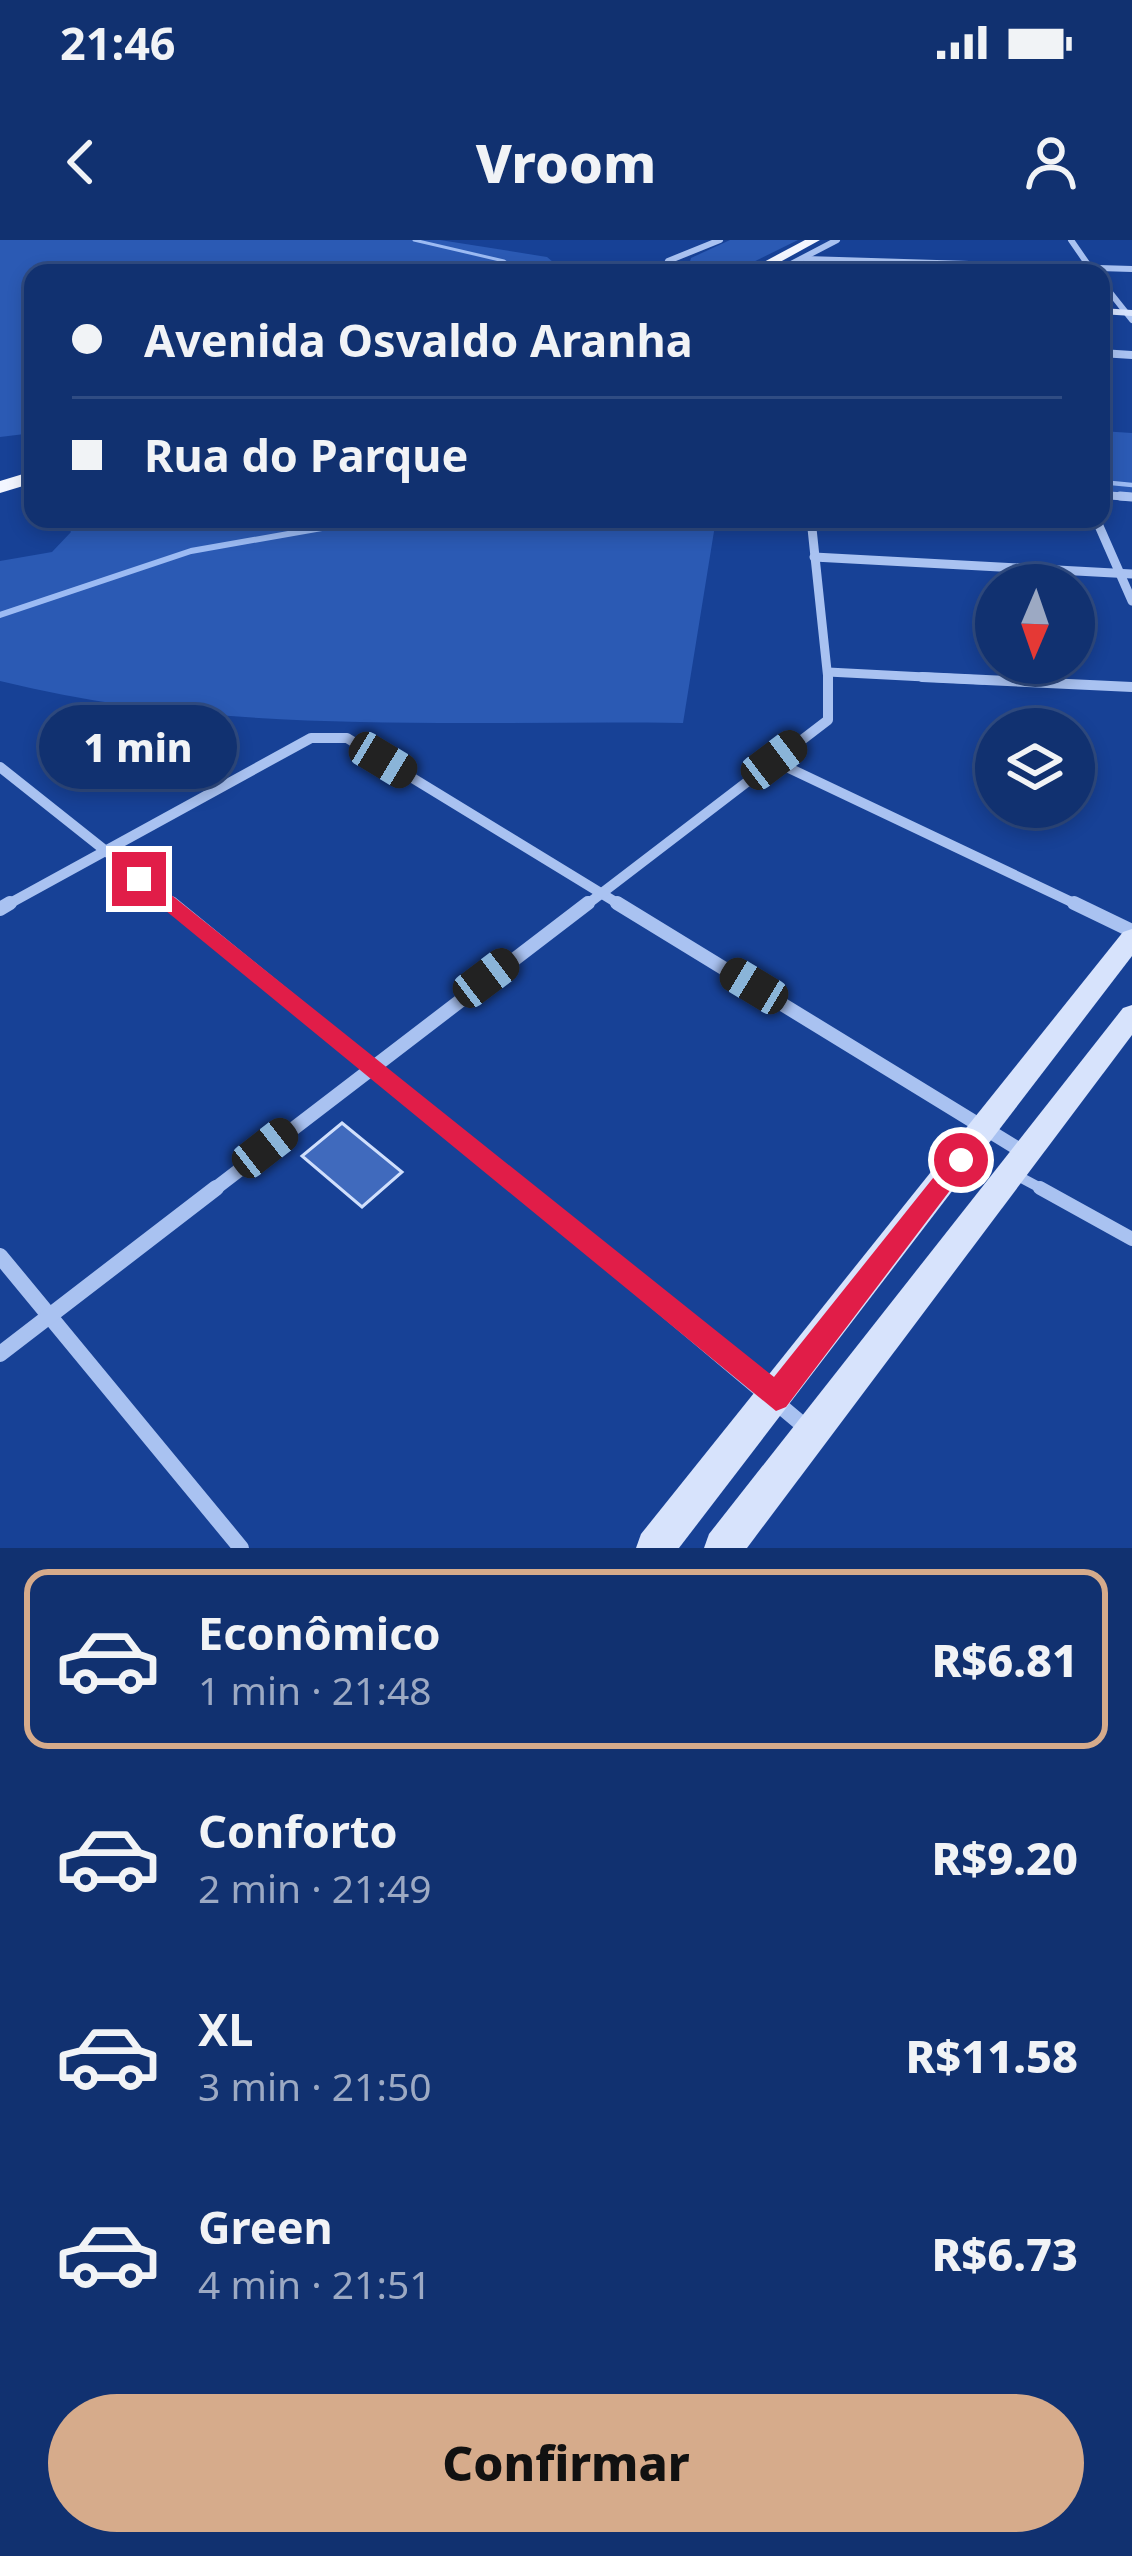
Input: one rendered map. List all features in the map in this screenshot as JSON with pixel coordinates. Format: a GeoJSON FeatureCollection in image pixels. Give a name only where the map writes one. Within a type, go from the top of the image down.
{"type":"FeatureCollection","features":[{"type":"Feature","properties":{"kind":"main road"},"geometry":{"type":"LineString","coordinates":[[772,264],[814,240]]}},
{"type":"Feature","properties":{"kind":"main road"},"geometry":{"type":"LineString","coordinates":[[765,264],[784,259]]}},
{"type":"Feature","properties":{"kind":"main road"},"geometry":{"type":"LineString","coordinates":[[656,1548],[988,1126],[1132,934]]}},
{"type":"Feature","properties":{"kind":"main road"},"geometry":{"type":"LineString","coordinates":[[722,1548],[1130,1022]]}},
{"type":"Feature","properties":{"kind":"street"},"geometry":{"type":"LineString","coordinates":[[667,264],[720,240]]}},
{"type":"Feature","properties":{"kind":"street"},"geometry":{"type":"LineString","coordinates":[[795,264],[837,240]]}},
{"type":"Feature","properties":{"kind":"street"},"geometry":{"type":"LineString","coordinates":[[806,259],[936,264]]}},
{"type":"Feature","properties":{"kind":"street"},"geometry":{"type":"LineString","coordinates":[[0,1354],[828,720],[828,672],[812,528]]}},
{"type":"Feature","properties":{"kind":"street"},"geometry":{"type":"LineString","coordinates":[[1101,528],[1126,574],[1132,601]]}},
{"type":"Feature","properties":{"kind":"street"},"geometry":{"type":"LineString","coordinates":[[814,557],[1126,574]]}},
{"type":"Feature","properties":{"kind":"street"},"geometry":{"type":"LineString","coordinates":[[828,672],[1132,687]]}},
{"type":"Feature","properties":{"kind":"street"},"geometry":{"type":"LineString","coordinates":[[0,909],[311,738],[347,738],[988,1126],[1019,1163]]}},
{"type":"Feature","properties":{"kind":"street"},"geometry":{"type":"LineString","coordinates":[[774,760],[1132,934]]}},
{"type":"Feature","properties":{"kind":"street"},"geometry":{"type":"LineString","coordinates":[[0,767],[374,1065],[810,1430]]}},
{"type":"Feature","properties":{"kind":"street"},"geometry":{"type":"LineString","coordinates":[[0,1256],[241,1548]]}},
{"type":"Feature","properties":{"kind":"lane"},"geometry":{"type":"LineString","coordinates":[[1019,1163],[1132,1239]]}},
{"type":"Feature","properties":{"kind":"shaded area"},"geometry":{"type":"Polygon","coordinates":[[[0,240],[440,240],[547,257],[555,264],[24,264],[24,434],[0,437],[0,240]]]}},
{"type":"Feature","properties":{"kind":"shaded area"},"geometry":{"type":"Polygon","coordinates":[[[730,240],[798,240],[749,264],[689,264],[691,258],[730,240]]]}},
{"type":"Feature","properties":{"kind":"shaded area"},"geometry":{"type":"Polygon","coordinates":[[[1110,432],[1132,433],[1132,496],[1110,492],[1110,432]]]}},
{"type":"Feature","properties":{"kind":"shaded area"},"geometry":{"type":"Polygon","coordinates":[[[69,528],[715,528],[683,723],[253,718],[83,698],[0,681],[0,561],[52,552],[71,532],[69,528]]]}},
{"type":"Feature","properties":{"kind":"building"},"geometry":{"type":"Polygon","coordinates":[[[342,1123],[402,1172],[362,1207],[302,1156],[342,1123]]]}},
{"type":"Feature","properties":{"kind":"waterway"},"geometry":{"type":"LineString","coordinates":[[414,240],[508,264]]}},
{"type":"Feature","properties":{"kind":"waterway"},"geometry":{"type":"LineString","coordinates":[[1110,483],[1132,485]]}},
{"type":"Feature","properties":{"kind":"waterway"},"geometry":{"type":"LineString","coordinates":[[0,615],[191,551],[322,528]]}},
{"type":"Feature","properties":{"kind":"route"},"geometry":{"type":"LineString","coordinates":[[139,879],[374,1065],[776,1397],[961,1160]]}}]}
